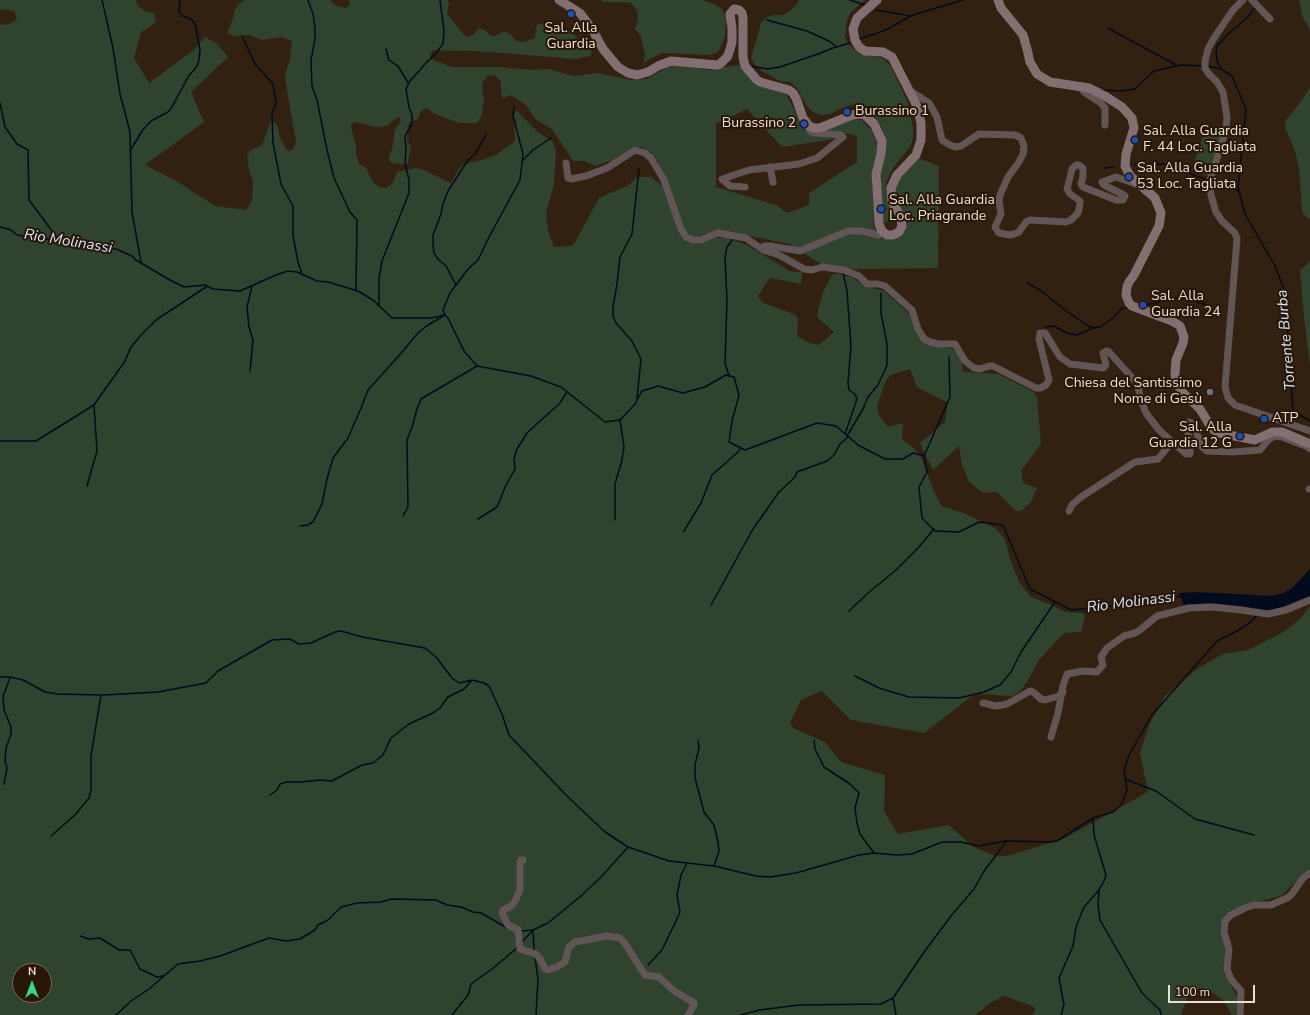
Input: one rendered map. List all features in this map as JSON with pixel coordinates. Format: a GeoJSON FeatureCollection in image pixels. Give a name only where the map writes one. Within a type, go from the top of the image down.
{"type":"FeatureCollection","features":[{"type":"Feature","properties":{"kind":"main road"},"geometry":{"type":"LineString","coordinates":[[559,0],[580,13],[592,29],[603,49],[618,67],[628,73],[637,75],[648,72],[671,61],[716,65],[720,64],[728,56],[732,42],[730,14],[734,9],[739,10],[742,13],[743,18],[743,52],[745,66],[760,82],[789,90],[793,93],[803,118],[809,126],[820,128],[852,115],[859,114],[865,116],[874,124],[882,141],[881,154],[876,174],[879,224],[884,233],[887,235],[892,235],[897,234],[901,230],[902,221],[892,202],[892,188],[897,175],[916,154],[921,140],[920,115],[892,57],[883,52],[865,51],[859,47],[854,40],[853,29],[857,18],[877,0]]}},
{"type":"Feature","properties":{"kind":"main road"},"geometry":{"type":"LineString","coordinates":[[998,0],[1001,8],[1023,35],[1030,62],[1037,74],[1050,82],[1089,88],[1122,107],[1132,118],[1134,128],[1126,154],[1125,166],[1130,176],[1155,198],[1161,213],[1159,226],[1129,282],[1126,295],[1132,306],[1172,321],[1180,326],[1184,337],[1176,360],[1175,374],[1176,382],[1179,387],[1200,409],[1214,430],[1219,433],[1255,440],[1272,432],[1282,432],[1309,446]]}},
{"type":"Feature","properties":{"kind":"street"},"geometry":{"type":"LineString","coordinates":[[1243,0],[1233,10],[1214,38],[1208,49],[1205,62],[1208,73],[1217,82],[1223,92],[1227,117],[1226,130],[1209,183],[1211,195],[1216,212],[1222,221],[1235,233],[1237,239],[1225,382],[1226,392],[1228,398],[1235,405],[1310,431]]}},
{"type":"Feature","properties":{"kind":"street"},"geometry":{"type":"LineString","coordinates":[[1252,1],[1270,19]]}},
{"type":"Feature","properties":{"kind":"street"},"geometry":{"type":"LineString","coordinates":[[1080,86],[1084,92],[1106,108],[1105,125]]}},
{"type":"Feature","properties":{"kind":"street"},"geometry":{"type":"LineString","coordinates":[[908,89],[923,99],[932,108],[938,117],[942,140],[948,144],[955,147],[961,146],[979,134],[1015,135],[1021,138],[1024,146],[1023,154],[1020,162],[1008,177],[1000,195],[999,200],[1001,214],[995,228],[999,233],[1010,235],[1019,232],[1028,221],[1066,222],[1071,220],[1078,213],[1080,204],[1080,201],[1070,194],[1067,189],[1072,169],[1076,165],[1083,168],[1081,184],[1083,187],[1116,200],[1123,200],[1125,196],[1104,185],[1102,182],[1116,177],[1141,187]]}},
{"type":"Feature","properties":{"kind":"street"},"geometry":{"type":"LineString","coordinates":[[745,188],[730,186],[722,179],[749,170],[799,164],[817,158],[843,137],[841,135],[814,134],[810,131],[809,126]]}},
{"type":"Feature","properties":{"kind":"street"},"geometry":{"type":"LineString","coordinates":[[566,163],[568,178],[571,179],[586,176],[607,168],[635,150],[640,151],[651,158],[657,168],[668,192],[681,230],[686,237],[693,240],[700,240],[718,233],[746,238],[763,250],[783,257],[804,269],[812,270],[822,267],[848,271],[861,278],[867,284],[878,284],[885,286],[912,310],[918,329],[924,339],[938,344],[955,344],[965,361],[971,367],[980,369],[993,366],[1036,388],[1042,388],[1049,380],[1039,339],[1040,333],[1043,332],[1047,335],[1058,354],[1063,360],[1070,364],[1103,368],[1106,365],[1103,352],[1107,351],[1134,378],[1139,386],[1142,403],[1146,413],[1159,430],[1186,454],[1190,454],[1190,443],[1186,425],[1189,422],[1193,424],[1199,441],[1206,451],[1233,452],[1260,450],[1270,439],[1275,436],[1309,446]]}},
{"type":"Feature","properties":{"kind":"street"},"geometry":{"type":"LineString","coordinates":[[770,167],[773,182]]}},
{"type":"Feature","properties":{"kind":"street"},"geometry":{"type":"LineString","coordinates":[[762,248],[764,246],[770,246],[800,251],[848,231],[862,231],[878,235],[884,233]]}},
{"type":"Feature","properties":{"kind":"street"},"geometry":{"type":"LineString","coordinates":[[1069,511],[1072,505],[1081,497],[1135,462],[1158,459],[1172,442]]}},
{"type":"Feature","properties":{"kind":"street"},"geometry":{"type":"LineString","coordinates":[[1051,737],[1067,674],[1083,671],[1098,672],[1103,665],[1101,657],[1107,648],[1124,636],[1140,630],[1157,616],[1189,608],[1212,607],[1268,614],[1286,610],[1310,600]]}},
{"type":"Feature","properties":{"kind":"street"},"geometry":{"type":"LineString","coordinates":[[983,703],[996,706],[1007,704],[1030,691],[1041,699],[1045,700],[1059,696],[1063,692]]}},
{"type":"Feature","properties":{"kind":"street"},"geometry":{"type":"LineString","coordinates":[[523,860],[521,860],[520,863],[520,890],[514,903],[503,910],[502,913],[508,925],[518,930],[520,949],[536,954],[548,970],[565,962],[569,947],[576,942],[607,936],[620,938],[645,975],[659,977],[673,990],[694,1003],[688,1015]]}},
{"type":"Feature","properties":{"kind":"street"},"geometry":{"type":"LineString","coordinates":[[1240,1015],[1242,997],[1241,991],[1231,979],[1228,968],[1229,949],[1224,932],[1225,921],[1231,915],[1245,908],[1271,905],[1287,898],[1292,894],[1303,878],[1310,873]]}},
{"type":"Feature","properties":{"kind":"green space"},"geometry":{"type":"Polygon","coordinates":[[[0,0],[136,0],[138,6],[145,11],[154,13],[156,21],[149,28],[141,32],[134,58],[149,83],[194,50],[205,37],[216,43],[228,57],[191,92],[204,122],[145,165],[178,182],[215,206],[246,210],[252,200],[253,185],[247,156],[251,150],[262,145],[270,123],[273,121],[278,127],[279,135],[286,149],[289,151],[293,149],[296,142],[285,78],[290,60],[292,41],[281,37],[262,40],[250,35],[235,36],[227,33],[234,16],[234,11],[238,5],[245,0],[330,0],[335,5],[345,8],[349,6],[349,0],[447,0],[449,3],[447,14],[467,37],[472,36],[479,28],[486,31],[491,36],[495,36],[505,31],[516,41],[524,42],[535,38],[538,23],[552,29],[570,30],[578,39],[591,49],[591,56],[577,59],[475,51],[433,50],[430,55],[431,59],[452,67],[502,67],[530,70],[549,69],[573,76],[598,73],[631,80],[646,79],[672,65],[683,65],[708,70],[739,65],[757,84],[786,94],[803,127],[812,135],[835,139],[782,147],[747,109],[716,124],[716,187],[776,205],[787,213],[809,205],[809,193],[857,162],[857,136],[838,132],[825,133],[824,129],[852,119],[862,120],[871,130],[877,142],[877,154],[872,172],[872,185],[875,204],[873,225],[882,238],[893,239],[901,236],[905,231],[905,224],[895,200],[895,188],[900,176],[918,158],[939,166],[938,268],[854,269],[821,264],[789,244],[745,235],[712,232],[693,238],[683,230],[658,161],[651,152],[641,147],[633,147],[613,160],[595,166],[585,161],[573,161],[552,129],[535,119],[527,106],[511,95],[503,98],[501,95],[501,82],[496,76],[488,75],[483,82],[482,89],[484,100],[482,115],[478,122],[459,123],[433,113],[427,108],[421,111],[418,119],[410,122],[408,126],[407,140],[411,147],[407,165],[392,163],[389,160],[395,130],[401,121],[400,117],[396,118],[387,126],[375,127],[355,122],[351,124],[359,164],[366,168],[373,182],[379,187],[386,188],[392,184],[397,172],[415,168],[421,169],[451,183],[458,170],[464,164],[496,155],[515,141],[514,115],[516,110],[538,132],[553,142],[556,151],[554,185],[546,213],[548,231],[554,247],[571,246],[575,242],[599,198],[629,185],[637,177],[651,177],[665,188],[686,238],[697,244],[716,238],[726,238],[747,245],[790,271],[802,272],[801,284],[771,278],[758,296],[763,303],[794,314],[798,318],[797,336],[807,342],[818,345],[834,332],[818,318],[817,315],[823,292],[831,277],[833,274],[841,274],[855,279],[864,286],[884,291],[910,314],[914,326],[934,346],[953,349],[961,357],[963,372],[998,374],[1034,392],[1037,397],[1041,444],[1021,471],[1023,483],[1037,488],[1031,502],[1021,511],[1016,511],[997,492],[983,493],[969,482],[962,465],[959,446],[933,470],[920,443],[945,422],[947,402],[917,387],[910,369],[891,375],[886,380],[877,406],[879,415],[888,427],[903,423],[902,439],[914,448],[921,457],[941,506],[966,514],[995,528],[1005,539],[1010,559],[1019,582],[1031,597],[1065,612],[1084,613],[1085,617],[1081,632],[1064,633],[1039,660],[1021,690],[1012,696],[975,694],[924,733],[851,720],[822,691],[801,700],[790,723],[793,728],[825,742],[841,762],[885,775],[884,811],[898,834],[949,825],[973,847],[996,856],[1007,856],[1063,839],[1148,792],[1140,753],[1149,725],[1165,696],[1197,669],[1223,654],[1248,650],[1285,631],[1301,618],[1310,606],[1310,868],[1281,896],[1242,906],[1224,918],[1221,924],[1225,942],[1226,975],[1239,1001],[1235,1015],[1232,1015],[1224,1001],[1210,991],[1193,988],[1190,991],[1181,1015],[1032,1015],[1035,1008],[1004,996],[992,1002],[975,1015],[0,1015],[0,25],[10,24],[17,19],[14,11],[0,9],[0,0]]]}},
{"type":"Feature","properties":{"kind":"green space"},"geometry":{"type":"Polygon","coordinates":[[[601,0],[702,0],[716,5],[723,10],[726,18],[725,37],[718,52],[709,55],[662,53],[643,63],[645,55],[641,36],[635,29],[638,20],[637,10],[631,3],[603,2],[601,0]]]}},
{"type":"Feature","properties":{"kind":"green space"},"geometry":{"type":"Polygon","coordinates":[[[799,0],[865,0],[851,12],[847,20],[845,37],[849,45],[856,51],[865,55],[883,58],[892,68],[908,103],[913,129],[913,138],[910,147],[893,168],[886,182],[893,219],[884,223],[881,219],[879,175],[885,138],[873,113],[858,103],[839,109],[831,114],[822,115],[813,112],[806,105],[797,88],[790,82],[780,81],[763,72],[756,66],[751,58],[761,23],[765,18],[774,15],[783,15],[791,10],[799,0]]]}},
{"type":"Feature","properties":{"kind":"green space"},"geometry":{"type":"Polygon","coordinates":[[[1299,0],[1310,0],[1310,30],[1302,16],[1299,0]]]}},
{"type":"Feature","properties":{"kind":"green space"},"geometry":{"type":"Polygon","coordinates":[[[1310,88],[1310,219],[1304,215],[1302,211],[1299,169],[1295,150],[1285,128],[1286,120],[1310,88]]]}},
{"type":"Feature","properties":{"kind":"green space"},"geometry":{"type":"Polygon","coordinates":[[[1205,129],[1221,135],[1208,176],[1192,170],[1205,129]]]}},
{"type":"Feature","properties":{"kind":"green space"},"geometry":{"type":"Polygon","coordinates":[[[1310,261],[1310,365],[1300,271],[1310,261]]]}},
{"type":"Feature","properties":{"kind":"water"},"geometry":{"type":"Polygon","coordinates":[[[1310,569],[1310,596],[1271,611],[1208,603],[1184,605],[1179,593],[1198,592],[1272,596],[1283,593],[1293,587],[1310,569]]]}},
{"type":"Feature","properties":{"kind":"waterway"},"geometry":{"type":"LineString","coordinates":[[102,0],[113,48],[120,94],[130,132],[132,212],[141,262]]}},
{"type":"Feature","properties":{"kind":"waterway"},"geometry":{"type":"LineString","coordinates":[[130,151],[142,131],[151,121],[168,112],[172,107],[188,77],[197,66],[199,60],[200,50],[195,24],[191,19],[183,16],[179,12],[180,0]]}},
{"type":"Feature","properties":{"kind":"waterway"},"geometry":{"type":"LineString","coordinates":[[308,0],[313,14],[315,28],[315,39],[311,60],[312,86],[317,100],[334,178],[350,212],[357,220],[356,291]]}},
{"type":"Feature","properties":{"kind":"waterway"},"geometry":{"type":"LineString","coordinates":[[379,306],[379,278],[382,261],[409,193],[409,180],[405,163],[405,136],[412,124],[412,115],[406,89],[410,81],[443,44],[444,31],[440,0]]}},
{"type":"Feature","properties":{"kind":"waterway"},"geometry":{"type":"LineString","coordinates":[[850,0],[865,5]]}},
{"type":"Feature","properties":{"kind":"waterway"},"geometry":{"type":"LineString","coordinates":[[858,40],[888,29],[916,14],[963,0]]}},
{"type":"Feature","properties":{"kind":"waterway","name":"Torrente Burba"},"geometry":{"type":"LineString","coordinates":[[1255,8],[1247,18],[1228,34],[1217,46],[1217,61],[1221,69],[1232,76],[1246,109],[1238,187],[1245,214],[1275,266],[1285,292],[1293,411],[1310,421]]}},
{"type":"Feature","properties":{"kind":"waterway"},"geometry":{"type":"LineString","coordinates":[[876,10],[911,16]]}},
{"type":"Feature","properties":{"kind":"waterway"},"geometry":{"type":"LineString","coordinates":[[767,20],[807,31],[829,41],[837,47]]}},
{"type":"Feature","properties":{"kind":"waterway"},"geometry":{"type":"LineString","coordinates":[[1108,28],[1176,65]]}},
{"type":"Feature","properties":{"kind":"waterway"},"geometry":{"type":"LineString","coordinates":[[242,36],[255,64],[273,84],[276,104],[272,113],[273,143],[281,184],[293,206],[293,236],[302,274]]}},
{"type":"Feature","properties":{"kind":"waterway"},"geometry":{"type":"LineString","coordinates":[[751,66],[767,69],[780,67],[853,42]]}},
{"type":"Feature","properties":{"kind":"waterway"},"geometry":{"type":"LineString","coordinates":[[386,49],[389,60],[398,66],[408,83]]}},
{"type":"Feature","properties":{"kind":"waterway"},"geometry":{"type":"LineString","coordinates":[[1101,90],[1121,91],[1135,89],[1154,71],[1181,65],[1203,66]]}},
{"type":"Feature","properties":{"kind":"waterway"},"geometry":{"type":"LineString","coordinates":[[1207,66],[1221,69]]}},
{"type":"Feature","properties":{"kind":"waterway"},"geometry":{"type":"LineString","coordinates":[[0,103],[5,127],[17,144],[28,150],[29,200],[58,239]]}},
{"type":"Feature","properties":{"kind":"waterway"},"geometry":{"type":"LineString","coordinates":[[300,526],[308,525],[313,522],[322,504],[333,458],[348,438],[368,390],[418,333],[445,315],[443,310],[450,293],[468,269],[478,260],[520,180],[523,154],[513,115],[514,107]]}},
{"type":"Feature","properties":{"kind":"waterway"},"geometry":{"type":"LineString","coordinates":[[456,285],[446,266],[434,253],[433,235],[448,191],[468,160],[475,154],[486,135]]}},
{"type":"Feature","properties":{"kind":"waterway"},"geometry":{"type":"LineString","coordinates":[[523,160],[533,150],[551,138]]}},
{"type":"Feature","properties":{"kind":"waterway"},"geometry":{"type":"LineString","coordinates":[[1134,165],[1164,164],[1207,180]]}},
{"type":"Feature","properties":{"kind":"waterway"},"geometry":{"type":"LineString","coordinates":[[1104,168],[1114,167]]}},
{"type":"Feature","properties":{"kind":"waterway"},"geometry":{"type":"LineString","coordinates":[[637,398],[641,359],[632,341],[616,323],[613,316],[613,307],[620,257],[632,234],[639,169]]}},
{"type":"Feature","properties":{"kind":"waterway"},"geometry":{"type":"LineString","coordinates":[[1212,182],[1239,191]]}},
{"type":"Feature","properties":{"kind":"waterway","name":"Rio Molinassi"},"geometry":{"type":"LineString","coordinates":[[0,227],[11,230],[17,235],[46,239],[64,239],[93,247],[116,249],[132,256],[136,260],[184,287],[205,285],[213,289],[240,291],[288,271],[297,272],[317,281],[328,282],[358,291],[373,300],[392,318],[431,318],[445,315],[448,318],[464,351],[477,366],[531,376],[561,387],[605,422],[620,420],[635,404],[642,391],[658,386],[683,393],[705,387],[726,375],[734,377],[739,395],[732,421],[729,442],[745,450],[817,423],[836,426],[858,445],[885,459],[903,459],[913,453],[924,456],[927,472],[919,487],[922,518],[935,531],[959,532],[979,522],[1003,525],[1030,589],[1071,610],[1134,604],[1159,596],[1182,597]]}},
{"type":"Feature","properties":{"kind":"waterway"},"geometry":{"type":"LineString","coordinates":[[729,376],[725,363],[727,300],[725,258],[727,247],[733,239]]}},
{"type":"Feature","properties":{"kind":"waterway"},"geometry":{"type":"LineString","coordinates":[[843,272],[847,291],[851,346],[848,383],[849,390],[855,394],[857,399],[845,434]]}},
{"type":"Feature","properties":{"kind":"waterway"},"geometry":{"type":"LineString","coordinates":[[1027,283],[1040,290],[1088,326],[1094,328],[1100,327],[1113,318],[1122,308],[1128,308]]}},
{"type":"Feature","properties":{"kind":"waterway"},"geometry":{"type":"LineString","coordinates":[[250,371],[253,340],[249,327],[247,307],[252,286]]}},
{"type":"Feature","properties":{"kind":"waterway"},"geometry":{"type":"LineString","coordinates":[[0,441],[36,441],[94,405],[125,361],[131,347],[141,335],[156,320],[206,287]]}},
{"type":"Feature","properties":{"kind":"waterway"},"geometry":{"type":"LineString","coordinates":[[847,436],[863,409],[868,397],[878,385],[887,365],[887,344],[881,313],[881,293]]}},
{"type":"Feature","properties":{"kind":"waterway"},"geometry":{"type":"LineString","coordinates":[[1141,305],[1152,304],[1169,298],[1187,299],[1207,305]]}},
{"type":"Feature","properties":{"kind":"waterway"},"geometry":{"type":"LineString","coordinates":[[1277,321],[1287,323]]}},
{"type":"Feature","properties":{"kind":"waterway"},"geometry":{"type":"LineString","coordinates":[[1045,327],[1054,326],[1067,333],[1076,335],[1093,328]]}},
{"type":"Feature","properties":{"kind":"waterway"},"geometry":{"type":"LineString","coordinates":[[924,456],[950,397],[949,357]]}},
{"type":"Feature","properties":{"kind":"waterway"},"geometry":{"type":"LineString","coordinates":[[403,516],[408,507],[407,440],[421,399],[477,366]]}},
{"type":"Feature","properties":{"kind":"waterway"},"geometry":{"type":"LineString","coordinates":[[478,519],[497,507],[506,485],[515,469],[514,459],[517,449],[527,433],[560,403],[567,392]]}},
{"type":"Feature","properties":{"kind":"waterway"},"geometry":{"type":"LineString","coordinates":[[87,486],[97,451],[94,405]]}},
{"type":"Feature","properties":{"kind":"waterway"},"geometry":{"type":"LineString","coordinates":[[615,520],[615,484],[624,447],[620,420]]}},
{"type":"Feature","properties":{"kind":"waterway"},"geometry":{"type":"LineString","coordinates":[[711,605],[753,529],[779,492],[795,477],[797,472],[827,461],[834,455],[840,444],[848,437]]}},
{"type":"Feature","properties":{"kind":"waterway"},"geometry":{"type":"LineString","coordinates":[[684,531],[701,503],[712,475],[738,452],[740,448]]}},
{"type":"Feature","properties":{"kind":"waterway"},"geometry":{"type":"LineString","coordinates":[[849,611],[896,570],[919,547],[934,529]]}},
{"type":"Feature","properties":{"kind":"waterway"},"geometry":{"type":"LineString","coordinates":[[855,676],[879,688],[909,697],[959,698],[984,692],[1000,685],[1011,672],[1021,652],[1055,602]]}},
{"type":"Feature","properties":{"kind":"waterway"},"geometry":{"type":"LineString","coordinates":[[0,677],[10,677],[23,680],[45,692],[58,694],[104,695],[158,692],[206,683],[218,671],[272,640],[290,639],[299,644],[311,643],[335,632],[341,631],[362,637],[425,648],[436,657],[452,678],[459,683],[472,680],[489,686],[502,714],[509,735],[567,796],[605,832],[628,847],[669,861],[714,866],[756,876],[770,877],[796,873],[859,855],[874,853],[897,855],[912,854],[942,842],[961,842],[978,846],[1006,841],[1057,841],[1093,818],[1113,812],[1121,805],[1127,790],[1124,771],[1129,755],[1152,715],[1217,641],[1237,631],[1251,622],[1256,616]]}},
{"type":"Feature","properties":{"kind":"waterway"},"geometry":{"type":"LineString","coordinates":[[4,784],[7,768],[5,761],[6,748],[11,734],[11,727],[4,710],[3,696],[10,678]]}},
{"type":"Feature","properties":{"kind":"waterway"},"geometry":{"type":"LineString","coordinates":[[270,795],[277,790],[280,784],[287,782],[320,780],[332,781],[362,765],[373,763],[383,755],[391,738],[409,724],[433,713],[440,708],[448,697],[464,689],[472,680]]}},
{"type":"Feature","properties":{"kind":"waterway"},"geometry":{"type":"LineString","coordinates":[[51,836],[75,815],[89,798],[91,790],[91,756],[101,695]]}},
{"type":"Feature","properties":{"kind":"waterway"},"geometry":{"type":"LineString","coordinates":[[698,740],[699,748],[695,765],[695,778],[704,812],[714,825],[718,842],[719,851],[714,866]]}},
{"type":"Feature","properties":{"kind":"waterway"},"geometry":{"type":"LineString","coordinates":[[814,740],[815,749],[824,767],[850,784],[859,793],[855,808],[857,823],[860,834],[874,853]]}},
{"type":"Feature","properties":{"kind":"waterway"},"geometry":{"type":"LineString","coordinates":[[1125,779],[1156,791],[1195,819],[1254,835]]}},
{"type":"Feature","properties":{"kind":"waterway"},"geometry":{"type":"LineString","coordinates":[[1061,1015],[1064,1005],[1059,978],[1073,946],[1076,927],[1084,907],[1099,890],[1106,875],[1094,835],[1093,818]]}},
{"type":"Feature","properties":{"kind":"waterway"},"geometry":{"type":"LineString","coordinates":[[741,1015],[759,1010],[799,1005],[881,1004],[893,998],[922,955],[951,916],[974,889],[984,871],[1006,842]]}},
{"type":"Feature","properties":{"kind":"waterway"},"geometry":{"type":"LineString","coordinates":[[520,931],[533,930],[548,923],[581,896],[601,877],[628,847]]}},
{"type":"Feature","properties":{"kind":"waterway"},"geometry":{"type":"LineString","coordinates":[[648,965],[662,950],[680,912],[677,895],[681,875],[687,863]]}},
{"type":"Feature","properties":{"kind":"waterway"},"geometry":{"type":"LineString","coordinates":[[1099,890],[1098,904],[1100,920],[1142,993],[1160,1010],[1161,1015]]}},
{"type":"Feature","properties":{"kind":"waterway"},"geometry":{"type":"LineString","coordinates":[[116,1015],[131,1001],[149,989],[178,964],[220,956],[269,938],[286,941],[300,939],[315,930],[318,925],[328,920],[341,907],[357,903],[381,902],[391,899],[436,900],[447,905],[461,907],[473,912],[481,913],[507,928]]}},
{"type":"Feature","properties":{"kind":"waterway"},"geometry":{"type":"LineString","coordinates":[[533,930],[534,951]]}},
{"type":"Feature","properties":{"kind":"waterway"},"geometry":{"type":"LineString","coordinates":[[522,942],[533,930]]}},
{"type":"Feature","properties":{"kind":"waterway"},"geometry":{"type":"LineString","coordinates":[[80,936],[89,939],[100,938],[119,950],[130,950],[140,969],[157,977],[163,976]]}},
{"type":"Feature","properties":{"kind":"waterway"},"geometry":{"type":"LineString","coordinates":[[452,1015],[468,995],[471,984],[517,948]]}},
{"type":"Feature","properties":{"kind":"waterway"},"geometry":{"type":"LineString","coordinates":[[535,957],[538,979],[536,1015]]}},
{"type":"Feature","properties":{"kind":"waterway"},"geometry":{"type":"LineString","coordinates":[[893,998],[896,1015]]}},
{"type":"Feature","properties":{"kind":"place","name":"Sal. Alla Guardia"},"geometry":{"type":"Point","coordinates":[571,14]}},
{"type":"Feature","properties":{"kind":"place","name":"Burassino 1"},"geometry":{"type":"Point","coordinates":[847,112]}},
{"type":"Feature","properties":{"kind":"place","name":"Burassino 2"},"geometry":{"type":"Point","coordinates":[804,124]}},
{"type":"Feature","properties":{"kind":"place","name":"Sal. Alla Guardia F. 44 Loc. Tagliata"},"geometry":{"type":"Point","coordinates":[1135,140]}},
{"type":"Feature","properties":{"kind":"place","name":"Sal. Alla Guardia 53 Loc. Tagliata"},"geometry":{"type":"Point","coordinates":[1129,177]}},
{"type":"Feature","properties":{"kind":"place","name":"Sal. Alla Guardia Loc. Priagrande"},"geometry":{"type":"Point","coordinates":[881,209]}},
{"type":"Feature","properties":{"kind":"place","name":"Sal. Alla Guardia 24"},"geometry":{"type":"Point","coordinates":[1143,305]}},
{"type":"Feature","properties":{"kind":"place","name":"Chiesa del Santissimo Nome di Gesù"},"geometry":{"type":"Point","coordinates":[1210,392]}},
{"type":"Feature","properties":{"kind":"place","name":"ATP"},"geometry":{"type":"Point","coordinates":[1264,419]}},
{"type":"Feature","properties":{"kind":"place","name":"Sal. Alla Guardia 12 G"},"geometry":{"type":"Point","coordinates":[1240,436]}}]}
